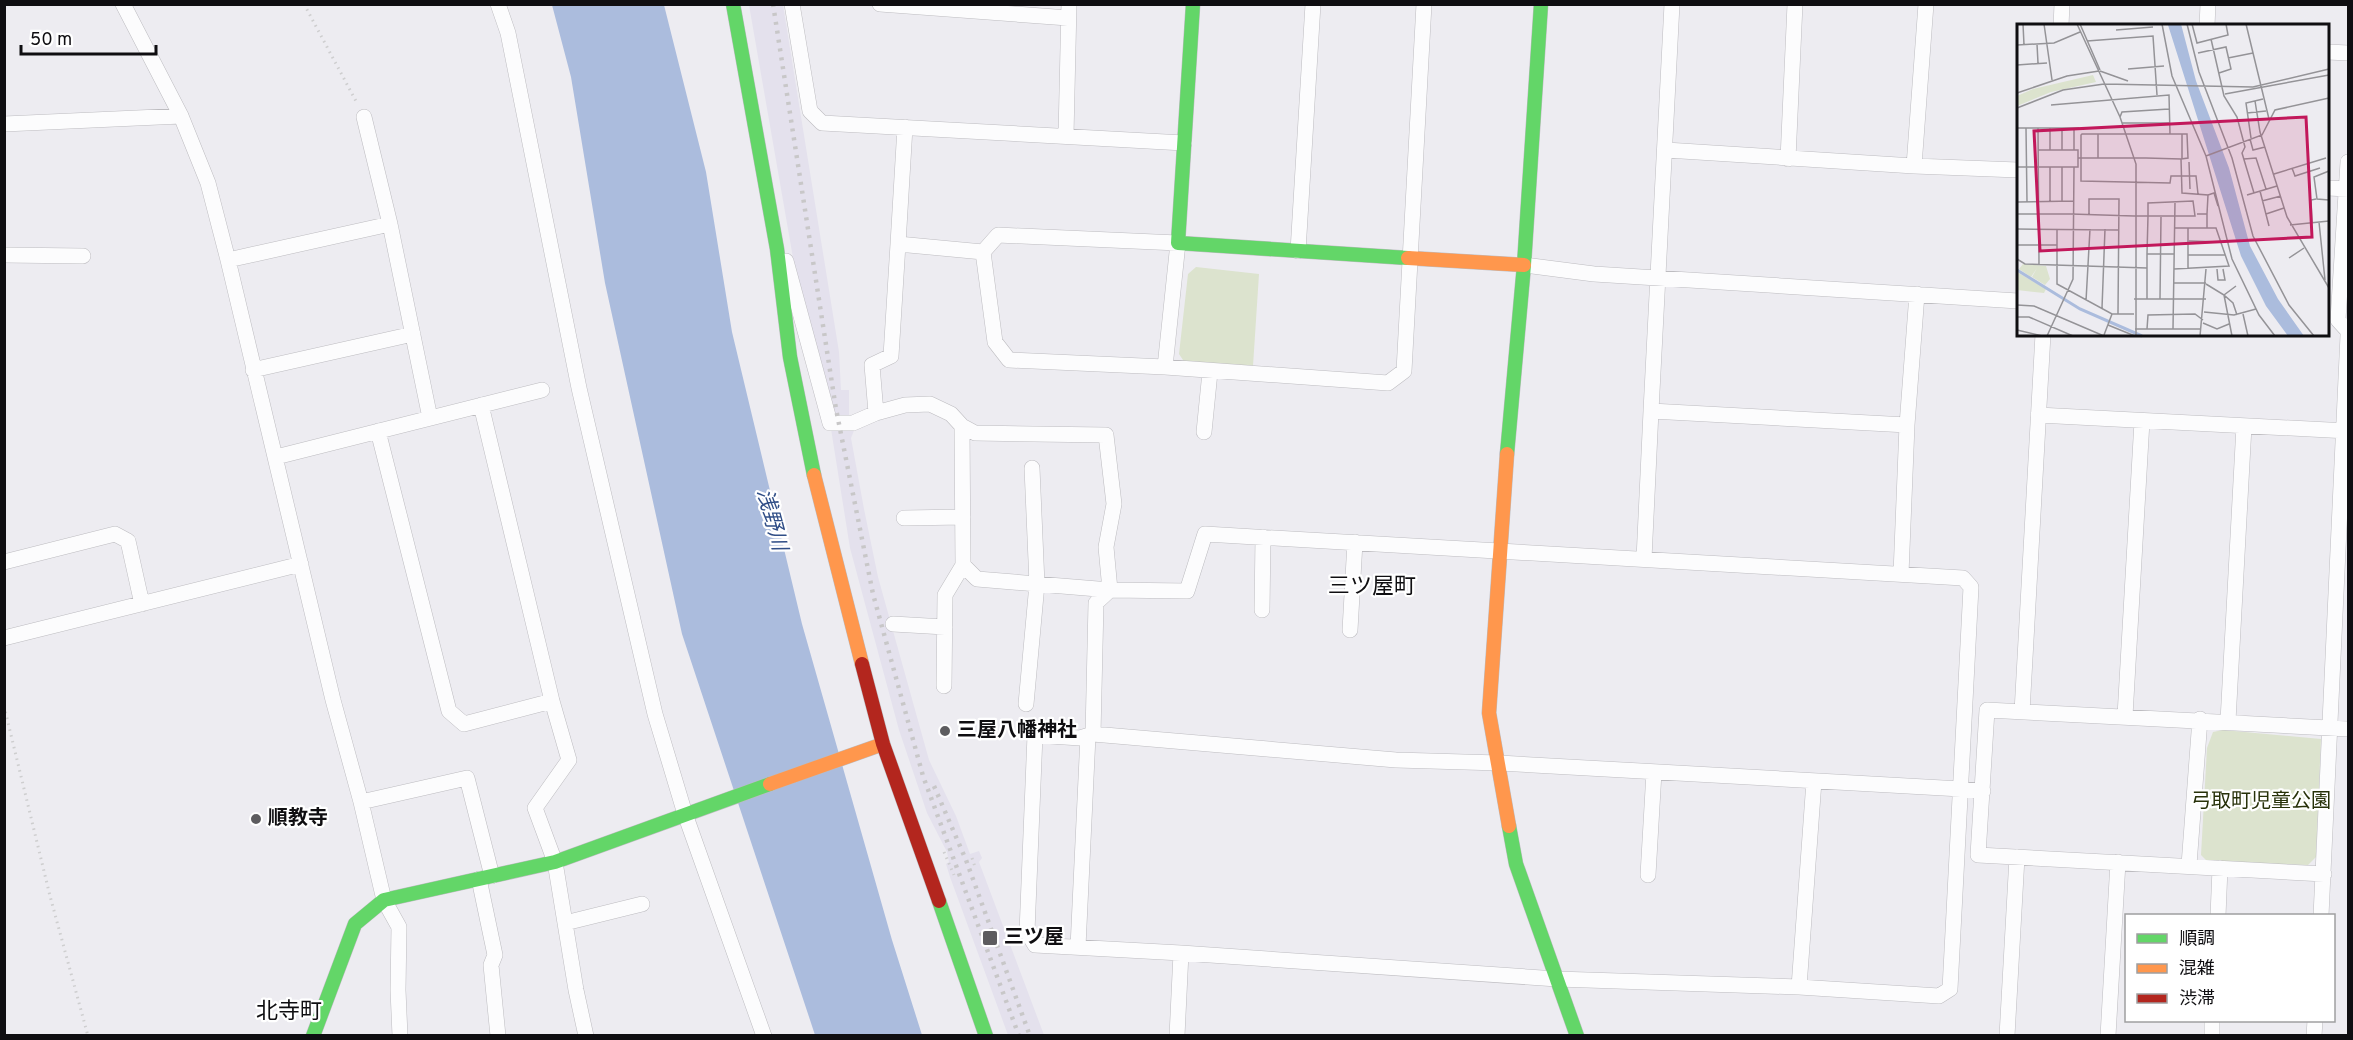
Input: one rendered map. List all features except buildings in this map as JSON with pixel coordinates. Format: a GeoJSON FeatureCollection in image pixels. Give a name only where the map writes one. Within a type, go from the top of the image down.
{"type":"FeatureCollection","features":[{"type":"Feature","properties":{"kind":"street"},"geometry":{"type":"LineString","coordinates":[[123,4],[180,116],[208,183],[333,700],[361,802],[384,900],[399,927],[400,1035]]}},
{"type":"Feature","properties":{"kind":"street"},"geometry":{"type":"LineString","coordinates":[[498,4],[508,33],[579,388],[611,533],[656,714],[685,814],[764,1035]]}},
{"type":"Feature","properties":{"kind":"street"},"geometry":{"type":"LineString","coordinates":[[733,4],[777,249],[790,357],[814,474],[883,744],[986,1035]]}},
{"type":"Feature","properties":{"kind":"street"},"geometry":{"type":"LineString","coordinates":[[792,4],[810,111],[822,123],[1184,143]]}},
{"type":"Feature","properties":{"kind":"street"},"geometry":{"type":"LineString","coordinates":[[880,4],[1069,11],[1065,135]]}},
{"type":"Feature","properties":{"kind":"street"},"geometry":{"type":"LineString","coordinates":[[1165,367],[1178,243],[1193,4]]}},
{"type":"Feature","properties":{"kind":"street"},"geometry":{"type":"LineString","coordinates":[[1298,251],[1313,4]]}},
{"type":"Feature","properties":{"kind":"street"},"geometry":{"type":"LineString","coordinates":[[982,252],[995,342],[1010,360],[1165,367],[1389,383],[1404,371],[1424,4]]}},
{"type":"Feature","properties":{"kind":"street"},"geometry":{"type":"LineString","coordinates":[[1541,4],[1524,265],[1499,550],[1489,712],[1516,864],[1577,1035]]}},
{"type":"Feature","properties":{"kind":"street"},"geometry":{"type":"LineString","coordinates":[[1644,559],[1672,4]]}},
{"type":"Feature","properties":{"kind":"street"},"geometry":{"type":"LineString","coordinates":[[1788,159],[1795,4]]}},
{"type":"Feature","properties":{"kind":"street"},"geometry":{"type":"LineString","coordinates":[[1914,166],[1926,4]]}},
{"type":"Feature","properties":{"kind":"street"},"geometry":{"type":"LineString","coordinates":[[2061,24],[2062,4]]}},
{"type":"Feature","properties":{"kind":"street"},"geometry":{"type":"LineString","coordinates":[[2207,24],[2208,4]]}},
{"type":"Feature","properties":{"kind":"street"},"geometry":{"type":"LineString","coordinates":[[2329,52],[2349,53]]}},
{"type":"Feature","properties":{"kind":"street"},"geometry":{"type":"LineString","coordinates":[[361,112],[390,224],[430,418]]}},
{"type":"Feature","properties":{"kind":"street"},"geometry":{"type":"LineString","coordinates":[[4,124],[180,116]]}},
{"type":"Feature","properties":{"kind":"street"},"geometry":{"type":"LineString","coordinates":[[876,413],[872,365],[891,356],[905,127]]}},
{"type":"Feature","properties":{"kind":"street"},"geometry":{"type":"LineString","coordinates":[[1666,150],[1788,159],[2017,170]]}},
{"type":"Feature","properties":{"kind":"street"},"geometry":{"type":"LineString","coordinates":[[2321,914],[2347,431],[2342,325],[2349,162]]}},
{"type":"Feature","properties":{"kind":"street"},"geometry":{"type":"LineString","coordinates":[[2329,188],[2348,189]]}},
{"type":"Feature","properties":{"kind":"street"},"geometry":{"type":"LineString","coordinates":[[228,260],[390,224]]}},
{"type":"Feature","properties":{"kind":"street"},"geometry":{"type":"LineString","coordinates":[[982,252],[998,235],[1178,243],[1524,265],[1594,274],[2017,302]]}},
{"type":"Feature","properties":{"kind":"street"},"geometry":{"type":"LineString","coordinates":[[898,244],[982,252]]}},
{"type":"Feature","properties":{"kind":"street"},"geometry":{"type":"LineString","coordinates":[[777,249],[787,262],[830,423],[853,423],[876,413],[905,405],[930,404],[951,414],[962,426],[975,433],[1106,435],[1114,504],[1106,547],[1110,590]]}},
{"type":"Feature","properties":{"kind":"street"},"geometry":{"type":"LineString","coordinates":[[4,255],[83,256]]}},
{"type":"Feature","properties":{"kind":"street"},"geometry":{"type":"LineString","coordinates":[[1901,574],[1907,425],[1917,294]]}},
{"type":"Feature","properties":{"kind":"street"},"geometry":{"type":"LineString","coordinates":[[253,370],[413,334]]}},
{"type":"Feature","properties":{"kind":"street"},"geometry":{"type":"LineString","coordinates":[[2022,712],[2043,336]]}},
{"type":"Feature","properties":{"kind":"street"},"geometry":{"type":"LineString","coordinates":[[1204,432],[1210,372]]}},
{"type":"Feature","properties":{"kind":"street"},"geometry":{"type":"LineString","coordinates":[[276,457],[542,390]]}},
{"type":"Feature","properties":{"kind":"street"},"geometry":{"type":"LineString","coordinates":[[481,405],[552,701],[569,760],[535,808],[555,862],[576,990],[586,1035]]}},
{"type":"Feature","properties":{"kind":"street"},"geometry":{"type":"LineString","coordinates":[[1651,411],[1907,425]]}},
{"type":"Feature","properties":{"kind":"street"},"geometry":{"type":"LineString","coordinates":[[2038,415],[2347,431]]}},
{"type":"Feature","properties":{"kind":"street"},"geometry":{"type":"LineString","coordinates":[[2125,716],[2142,421]]}},
{"type":"Feature","properties":{"kind":"street"},"geometry":{"type":"LineString","coordinates":[[944,686],[945,595],[963,565],[962,426]]}},
{"type":"Feature","properties":{"kind":"street"},"geometry":{"type":"LineString","coordinates":[[2228,721],[2244,426]]}},
{"type":"Feature","properties":{"kind":"street"},"geometry":{"type":"LineString","coordinates":[[378,431],[449,711],[464,724],[552,701]]}},
{"type":"Feature","properties":{"kind":"street"},"geometry":{"type":"LineString","coordinates":[[1026,704],[1037,584],[1032,468]]}},
{"type":"Feature","properties":{"kind":"street"},"geometry":{"type":"LineString","coordinates":[[904,518],[963,517]]}},
{"type":"Feature","properties":{"kind":"street"},"geometry":{"type":"LineString","coordinates":[[4,562],[115,534],[128,541],[142,604]]}},
{"type":"Feature","properties":{"kind":"street"},"geometry":{"type":"LineString","coordinates":[[963,565],[977,579],[1110,590],[1187,591],[1205,534],[1963,578],[1971,587],[1961,789],[1950,989],[1939,996],[1799,987],[1557,980],[1181,952],[1035,945],[1027,932],[1035,735],[1080,738],[1090,735],[1396,760],[1499,763],[1814,780],[1961,789],[1983,790]]}},
{"type":"Feature","properties":{"kind":"street"},"geometry":{"type":"LineString","coordinates":[[1262,610],[1263,537]]}},
{"type":"Feature","properties":{"kind":"street"},"geometry":{"type":"LineString","coordinates":[[1350,630],[1355,542]]}},
{"type":"Feature","properties":{"kind":"street"},"geometry":{"type":"LineString","coordinates":[[4,638],[301,564]]}},
{"type":"Feature","properties":{"kind":"street"},"geometry":{"type":"LineString","coordinates":[[1078,947],[1096,603],[1110,590]]}},
{"type":"Feature","properties":{"kind":"street"},"geometry":{"type":"LineString","coordinates":[[893,624],[945,627]]}},
{"type":"Feature","properties":{"kind":"street"},"geometry":{"type":"LineString","coordinates":[[2324,874],[1978,855],[1987,710],[2200,719],[2349,729]]}},
{"type":"Feature","properties":{"kind":"street"},"geometry":{"type":"LineString","coordinates":[[2188,865],[2200,719]]}},
{"type":"Feature","properties":{"kind":"street"},"geometry":{"type":"LineString","coordinates":[[318,1031],[355,924],[384,900],[555,862],[883,744]]}},
{"type":"Feature","properties":{"kind":"street"},"geometry":{"type":"LineString","coordinates":[[1648,875],[1654,772]]}},
{"type":"Feature","properties":{"kind":"street"},"geometry":{"type":"LineString","coordinates":[[361,802],[467,778],[486,878],[495,955],[491,965],[498,1035]]}},
{"type":"Feature","properties":{"kind":"street"},"geometry":{"type":"LineString","coordinates":[[1799,987],[1814,780]]}},
{"type":"Feature","properties":{"kind":"street"},"geometry":{"type":"LineString","coordinates":[[2007,1035],[2018,857]]}},
{"type":"Feature","properties":{"kind":"street"},"geometry":{"type":"LineString","coordinates":[[2108,1035],[2118,862]]}},
{"type":"Feature","properties":{"kind":"street"},"geometry":{"type":"LineString","coordinates":[[2218,914],[2220,868]]}},
{"type":"Feature","properties":{"kind":"street"},"geometry":{"type":"LineString","coordinates":[[565,923],[642,904]]}},
{"type":"Feature","properties":{"kind":"street"},"geometry":{"type":"LineString","coordinates":[[1177,1035],[1181,952]]}},
{"type":"Feature","properties":{"kind":"path"},"geometry":{"type":"LineString","coordinates":[[304,4],[361,112]]}},
{"type":"Feature","properties":{"kind":"path"},"geometry":{"type":"LineString","coordinates":[[4,705],[50,896],[88,1035]]}},
{"type":"Feature","properties":{"kind":"path"},"geometry":{"type":"LineString","coordinates":[[972,858],[975,867]]}},
{"type":"Feature","properties":{"kind":"path"},"geometry":{"type":"LineString","coordinates":[[951,866],[954,875]]}},
{"type":"Feature","properties":{"kind":"shaded area"},"geometry":{"type":"Polygon","coordinates":[[[749,5],[783,5],[839,352],[841,390],[849,390],[849,417],[855,428],[851,438],[864,509],[878,577],[929,760],[956,816],[970,854],[979,851],[982,858],[979,862],[1044,1035],[1008,1035],[950,877],[946,864],[949,862],[947,852],[927,813],[899,730],[850,548],[831,429],[796,275],[749,5]]]}},
{"type":"Feature","properties":{"kind":"green space"},"geometry":{"type":"Polygon","coordinates":[[[1196,267],[1259,274],[1253,366],[1185,363],[1179,354],[1188,274],[1196,267]]]}},
{"type":"Feature","properties":{"kind":"green space","name":"弓取町児童公園"},"geometry":{"type":"Polygon","coordinates":[[[2223,730],[2321,739],[2316,857],[2308,865],[2208,862],[2201,855],[2207,748],[2213,732],[2223,730]]]}},
{"type":"Feature","properties":{"kind":"water","name":"浅野川"},"geometry":{"type":"Polygon","coordinates":[[[552,5],[664,5],[706,172],[732,332],[802,624],[892,940],[922,1035],[815,1035],[682,634],[605,283],[571,77],[552,5]]]}},
{"type":"Feature","properties":{"kind":"railway"},"geometry":{"type":"LineString","coordinates":[[773,4],[836,409],[873,594],[923,776],[1019,1036]]}},
{"type":"Feature","properties":{"kind":"railway"},"geometry":{"type":"LineString","coordinates":[[934,786],[966,860],[1030,1036]]}},
{"type":"Feature","properties":{"kind":"traffic: fast"},"geometry":{"type":"LineString","coordinates":[[733,4],[777,249],[790,357],[814,475]]}},
{"type":"Feature","properties":{"kind":"traffic: fast"},"geometry":{"type":"LineString","coordinates":[[1193,4],[1178,243],[1408,258]]}},
{"type":"Feature","properties":{"kind":"traffic: fast"},"geometry":{"type":"LineString","coordinates":[[1507,454],[1524,265],[1541,4]]}},
{"type":"Feature","properties":{"kind":"traffic: fast"},"geometry":{"type":"LineString","coordinates":[[313,1036],[355,924],[384,900],[555,862],[770,784]]}},
{"type":"Feature","properties":{"kind":"traffic: fast"},"geometry":{"type":"LineString","coordinates":[[1509,826],[1516,864],[1577,1036]]}},
{"type":"Feature","properties":{"kind":"traffic: fast"},"geometry":{"type":"LineString","coordinates":[[939,901],[986,1036]]}},
{"type":"Feature","properties":{"kind":"traffic: slow"},"geometry":{"type":"LineString","coordinates":[[1408,258],[1524,265]]}},
{"type":"Feature","properties":{"kind":"traffic: slow"},"geometry":{"type":"LineString","coordinates":[[1507,454],[1489,713],[1509,826]]}},
{"type":"Feature","properties":{"kind":"traffic: slow"},"geometry":{"type":"LineString","coordinates":[[814,475],[862,664]]}},
{"type":"Feature","properties":{"kind":"traffic: slow"},"geometry":{"type":"LineString","coordinates":[[770,784],[883,744]]}},
{"type":"Feature","properties":{"kind":"traffic: jam"},"geometry":{"type":"LineString","coordinates":[[862,664],[883,744],[939,901]]}},
{"type":"Feature","properties":{"kind":"place","name":"三屋八幡神社"},"geometry":{"type":"Point","coordinates":[945,731]}},
{"type":"Feature","properties":{"kind":"place","name":"順教寺"},"geometry":{"type":"Point","coordinates":[256,819]}},
{"type":"Feature","properties":{"kind":"place","name":"三ツ屋"},"geometry":{"type":"Point","coordinates":[990,938]}},
{"type":"Feature","properties":{"kind":"district","name":"三ツ屋町"},"geometry":{"type":"Point","coordinates":[1372,587]}},
{"type":"Feature","properties":{"kind":"district","name":"北寺町"},"geometry":{"type":"Point","coordinates":[289,1012]}}]}
